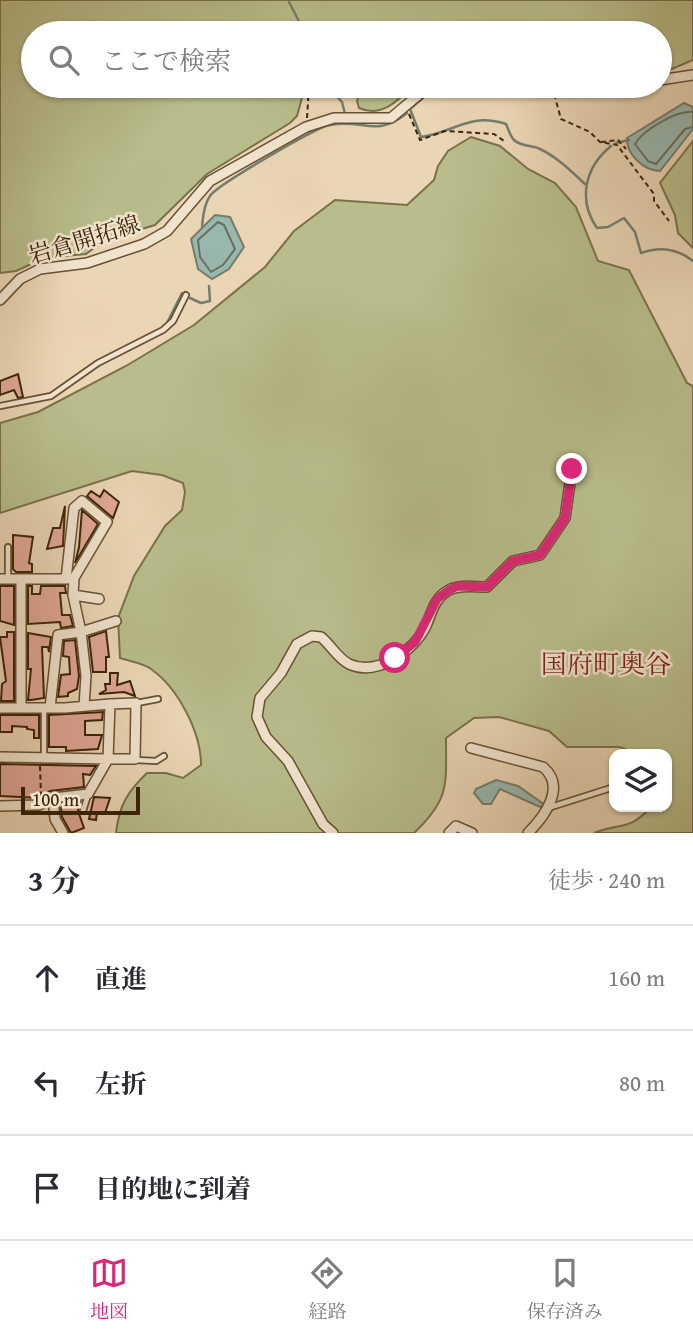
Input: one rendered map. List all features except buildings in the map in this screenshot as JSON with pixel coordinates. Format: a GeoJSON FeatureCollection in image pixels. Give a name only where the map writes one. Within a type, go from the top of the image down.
{"type":"FeatureCollection","features":[{"type":"Feature","properties":{"kind":"street"},"geometry":{"type":"LineString","coordinates":[[672,78],[693,75]]}},
{"type":"Feature","properties":{"kind":"street","name":"岩倉開拓線"},"geometry":{"type":"LineString","coordinates":[[0,300],[20,279],[40,269],[87,263],[144,244],[167,231],[210,181],[309,126],[334,118],[382,120],[399,113],[415,98]]}},
{"type":"Feature","properties":{"kind":"street"},"geometry":{"type":"LineString","coordinates":[[333,833],[323,824],[288,761],[260,726],[257,706],[260,698],[281,673],[297,644],[304,638],[321,637],[348,663],[360,667],[376,666],[395,658],[415,642],[437,599],[449,590],[458,586],[487,587],[513,561],[540,555],[565,518],[570,498],[572,469]]}},
{"type":"Feature","properties":{"kind":"street"},"geometry":{"type":"LineString","coordinates":[[70,578],[107,522],[100,513],[82,501],[74,508],[70,578],[81,632],[86,676],[84,706]]}},
{"type":"Feature","properties":{"kind":"street"},"geometry":{"type":"LineString","coordinates":[[4,579],[70,578]]}},
{"type":"Feature","properties":{"kind":"street"},"geometry":{"type":"LineString","coordinates":[[21,579],[21,708]]}},
{"type":"Feature","properties":{"kind":"street"},"geometry":{"type":"LineString","coordinates":[[73,595],[99,599]]}},
{"type":"Feature","properties":{"kind":"street"},"geometry":{"type":"LineString","coordinates":[[47,708],[58,635],[81,632],[116,621]]}},
{"type":"Feature","properties":{"kind":"street"},"geometry":{"type":"LineString","coordinates":[[0,708],[136,703],[135,760],[0,757]]}},
{"type":"Feature","properties":{"kind":"street"},"geometry":{"type":"LineString","coordinates":[[0,806],[42,804],[53,798],[88,794],[108,759],[110,704]]}},
{"type":"Feature","properties":{"kind":"street"},"geometry":{"type":"LineString","coordinates":[[471,748],[544,767],[550,773],[554,786],[548,808],[528,833]]}},
{"type":"Feature","properties":{"kind":"street"},"geometry":{"type":"LineString","coordinates":[[53,798],[55,819],[63,833]]}},
{"type":"Feature","properties":{"kind":"street"},"geometry":{"type":"LineString","coordinates":[[449,833],[456,826],[472,833]]}},
{"type":"Feature","properties":{"kind":"lane"},"geometry":{"type":"LineString","coordinates":[[0,406],[51,396],[98,363],[163,330],[173,321],[186,295]]}},
{"type":"Feature","properties":{"kind":"lane"},"geometry":{"type":"LineString","coordinates":[[4,579],[9,547]]}},
{"type":"Feature","properties":{"kind":"lane"},"geometry":{"type":"LineString","coordinates":[[136,703],[159,699]]}},
{"type":"Feature","properties":{"kind":"lane"},"geometry":{"type":"LineString","coordinates":[[42,760],[47,708]]}},
{"type":"Feature","properties":{"kind":"lane"},"geometry":{"type":"LineString","coordinates":[[135,760],[156,761],[164,756]]}},
{"type":"Feature","properties":{"kind":"lane"},"geometry":{"type":"LineString","coordinates":[[548,808],[609,789]]}},
{"type":"Feature","properties":{"kind":"lane"},"geometry":{"type":"LineString","coordinates":[[83,811],[88,794]]}},
{"type":"Feature","properties":{"kind":"path"},"geometry":{"type":"LineString","coordinates":[[308,98],[306,115],[309,126]]}},
{"type":"Feature","properties":{"kind":"path"},"geometry":{"type":"LineString","coordinates":[[555,98],[561,119],[590,132],[600,142],[617,145],[624,152],[629,165],[654,194],[654,201],[669,221]]}},
{"type":"Feature","properties":{"kind":"path"},"geometry":{"type":"LineString","coordinates":[[406,106],[420,140],[445,131],[494,134],[504,141]]}},
{"type":"Feature","properties":{"kind":"path"},"geometry":{"type":"LineString","coordinates":[[600,142],[618,140],[626,149]]}},
{"type":"Feature","properties":{"kind":"path"},"geometry":{"type":"LineString","coordinates":[[42,760],[42,804]]}},
{"type":"Feature","properties":{"kind":"green space"},"geometry":{"type":"Polygon","coordinates":[[[0,0],[693,0],[693,60],[672,69],[672,21],[21,21],[21,98],[302,98],[297,116],[290,123],[207,174],[155,225],[105,240],[86,254],[44,258],[16,271],[0,273],[0,0]]]}},
{"type":"Feature","properties":{"kind":"green space"},"geometry":{"type":"Polygon","coordinates":[[[358,98],[399,98],[375,111],[359,108],[358,98]]]}},
{"type":"Feature","properties":{"kind":"green space"},"geometry":{"type":"Polygon","coordinates":[[[471,137],[500,146],[528,169],[555,183],[576,207],[598,261],[629,270],[687,383],[693,386],[693,833],[594,833],[630,823],[646,812],[672,812],[672,749],[567,747],[549,731],[499,717],[474,718],[446,738],[444,790],[434,810],[414,833],[116,833],[125,800],[147,773],[166,773],[183,778],[201,765],[192,725],[170,687],[148,667],[120,658],[118,618],[134,576],[165,526],[182,510],[185,492],[183,483],[162,475],[132,471],[0,513],[0,423],[38,412],[126,366],[194,325],[265,267],[294,231],[335,200],[407,205],[434,180],[438,166],[448,151],[471,137]]]}},
{"type":"Feature","properties":{"kind":"green space"},"geometry":{"type":"Polygon","coordinates":[[[693,141],[693,248],[678,233],[675,215],[660,183],[693,141]]]}},
{"type":"Feature","properties":{"kind":"water"},"geometry":{"type":"Polygon","coordinates":[[[684,103],[693,107],[693,129],[660,171],[642,165],[629,150],[627,138],[684,103]]]}},
{"type":"Feature","properties":{"kind":"water"},"geometry":{"type":"Polygon","coordinates":[[[215,215],[230,217],[244,247],[229,269],[212,279],[198,269],[191,239],[215,215]]]}},
{"type":"Feature","properties":{"kind":"water"},"geometry":{"type":"Polygon","coordinates":[[[496,780],[518,786],[545,805],[540,807],[500,789],[491,804],[483,804],[474,793],[476,789],[496,780]]]}},
{"type":"Feature","properties":{"kind":"waterway"},"geometry":{"type":"LineString","coordinates":[[289,2],[299,21]]}},
{"type":"Feature","properties":{"kind":"waterway"},"geometry":{"type":"LineString","coordinates":[[338,98],[345,114]]}},
{"type":"Feature","properties":{"kind":"waterway"},"geometry":{"type":"LineString","coordinates":[[423,98],[410,109],[421,137],[481,120],[506,124],[514,140],[546,152],[585,184]]}},
{"type":"Feature","properties":{"kind":"waterway"},"geometry":{"type":"LineString","coordinates":[[202,227],[205,207],[216,190],[287,146],[330,125],[386,125],[407,113]]}},
{"type":"Feature","properties":{"kind":"waterway"},"geometry":{"type":"LineString","coordinates":[[616,143],[629,140]]}},
{"type":"Feature","properties":{"kind":"waterway"},"geometry":{"type":"LineString","coordinates":[[611,146],[595,164],[587,185],[587,207],[597,228],[608,227],[624,218],[635,232],[641,253],[668,250],[693,261]]}},
{"type":"Feature","properties":{"kind":"waterway"},"geometry":{"type":"LineString","coordinates":[[190,298],[201,303],[210,301],[209,286]]}},
{"type":"Feature","properties":{"kind":"waterway"},"geometry":{"type":"LineString","coordinates":[[168,321],[182,293]]}},
{"type":"Feature","properties":{"kind":"district","name":"国府町奥谷"},"geometry":{"type":"Point","coordinates":[606,663]}},
{"type":"Feature","properties":{"kind":"route"},"geometry":{"type":"LineString","coordinates":[[395,658],[415,642],[426,626],[437,599],[449,590],[458,586],[487,587],[513,561],[540,555],[565,518],[572,490],[572,469]]}}]}
